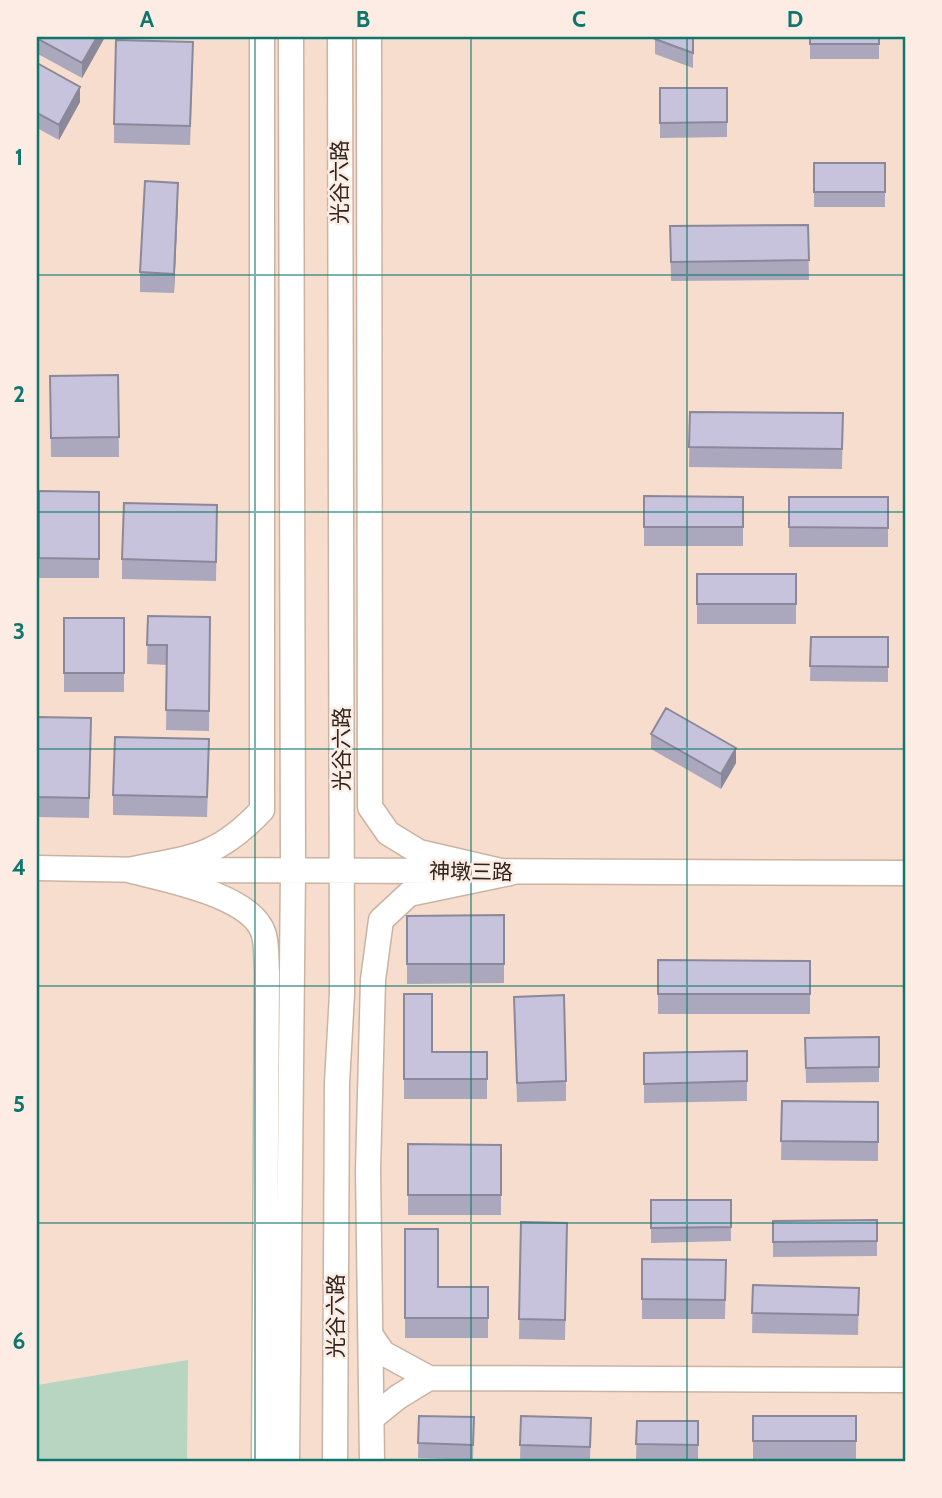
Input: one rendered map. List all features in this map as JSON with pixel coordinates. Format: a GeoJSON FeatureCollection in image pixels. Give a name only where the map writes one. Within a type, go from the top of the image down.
{"type":"FeatureCollection","features":[{"type":"Feature","properties":{"kind":"street"},"geometry":{"type":"LineString","coordinates":[[262,37],[262,810]]}},
{"type":"Feature","properties":{"kind":"street"},"geometry":{"type":"LineString","coordinates":[[287,1461],[293,1090],[291,37]]}},
{"type":"Feature","properties":{"kind":"street","name":"光谷六路"},"geometry":{"type":"LineString","coordinates":[[335,1461],[337,1083],[342,871],[340,37]]}},
{"type":"Feature","properties":{"kind":"street"},"geometry":{"type":"LineString","coordinates":[[369,37],[370,807]]}},
{"type":"Feature","properties":{"kind":"street"},"geometry":{"type":"LineString","coordinates":[[260,163],[291,88]]}},
{"type":"Feature","properties":{"kind":"street"},"geometry":{"type":"LineString","coordinates":[[341,222],[369,317]]}},
{"type":"Feature","properties":{"kind":"street"},"geometry":{"type":"LineString","coordinates":[[261,462],[293,545]]}},
{"type":"Feature","properties":{"kind":"street"},"geometry":{"type":"LineString","coordinates":[[341,643],[370,562]]}},
{"type":"Feature","properties":{"kind":"street"},"geometry":{"type":"LineString","coordinates":[[128,870],[208,854],[239,834],[262,810],[293,740]]}},
{"type":"Feature","properties":{"kind":"street"},"geometry":{"type":"LineString","coordinates":[[341,741],[370,807],[388,833],[419,852],[510,873]]}},
{"type":"Feature","properties":{"kind":"street","name":"神墩三路"},"geometry":{"type":"LineString","coordinates":[[37,869],[905,873]]}},
{"type":"Feature","properties":{"kind":"street"},"geometry":{"type":"LineString","coordinates":[[128,870],[217,895],[250,914],[281,944],[293,990]]}},
{"type":"Feature","properties":{"kind":"street"},"geometry":{"type":"LineString","coordinates":[[341,993],[356,959],[381,920],[409,894],[510,873]]}},
{"type":"Feature","properties":{"kind":"street"},"geometry":{"type":"LineString","coordinates":[[250,914],[264,933],[267,972],[264,1461]]}},
{"type":"Feature","properties":{"kind":"street"},"geometry":{"type":"LineString","coordinates":[[372,1461],[368,1170],[373,980],[381,920]]}},
{"type":"Feature","properties":{"kind":"street"},"geometry":{"type":"LineString","coordinates":[[337,1083],[368,1170]]}},
{"type":"Feature","properties":{"kind":"street"},"geometry":{"type":"LineString","coordinates":[[265,1153],[293,1090]]}},
{"type":"Feature","properties":{"kind":"street"},"geometry":{"type":"LineString","coordinates":[[372,1337],[383,1353],[429,1378],[905,1380]]}},
{"type":"Feature","properties":{"kind":"street"},"geometry":{"type":"LineString","coordinates":[[372,1418],[398,1397],[429,1378]]}},
{"type":"Feature","properties":{"kind":"green space"},"geometry":{"type":"Polygon","coordinates":[[[188,1360],[187,1461],[37,1461],[37,1385],[188,1360]]]}},
{"type":"Feature","properties":{"kind":"building"},"geometry":{"type":"Polygon","coordinates":[[[38,37],[97,37],[82,63],[38,37]]]}},
{"type":"Feature","properties":{"kind":"building"},"geometry":{"type":"Polygon","coordinates":[[[693,37],[693,53],[655,39],[693,37]]]}},
{"type":"Feature","properties":{"kind":"building"},"geometry":{"type":"Polygon","coordinates":[[[810,37],[879,37],[879,44],[810,44],[810,37]]]}},
{"type":"Feature","properties":{"kind":"building"},"geometry":{"type":"Polygon","coordinates":[[[116,40],[193,42],[190,126],[114,124],[116,40]]]}},
{"type":"Feature","properties":{"kind":"building"},"geometry":{"type":"Polygon","coordinates":[[[37,63],[80,87],[59,125],[37,113],[37,63]]]}},
{"type":"Feature","properties":{"kind":"building"},"geometry":{"type":"Polygon","coordinates":[[[660,88],[727,88],[727,122],[660,123],[660,88]]]}},
{"type":"Feature","properties":{"kind":"building"},"geometry":{"type":"Polygon","coordinates":[[[814,163],[885,163],[885,192],[814,192],[814,163]]]}},
{"type":"Feature","properties":{"kind":"building"},"geometry":{"type":"Polygon","coordinates":[[[145,181],[178,183],[174,274],[140,272],[145,181]]]}},
{"type":"Feature","properties":{"kind":"building"},"geometry":{"type":"Polygon","coordinates":[[[808,225],[809,260],[671,262],[670,226],[808,225]]]}},
{"type":"Feature","properties":{"kind":"building"},"geometry":{"type":"Polygon","coordinates":[[[118,375],[119,437],[51,438],[50,376],[118,375]]]}},
{"type":"Feature","properties":{"kind":"building"},"geometry":{"type":"Polygon","coordinates":[[[690,412],[843,413],[842,449],[689,447],[690,412]]]}},
{"type":"Feature","properties":{"kind":"building"},"geometry":{"type":"Polygon","coordinates":[[[39,491],[99,492],[99,559],[39,558],[39,491]]]}},
{"type":"Feature","properties":{"kind":"building"},"geometry":{"type":"Polygon","coordinates":[[[644,496],[743,497],[743,527],[644,527],[644,496]]]}},
{"type":"Feature","properties":{"kind":"building"},"geometry":{"type":"Polygon","coordinates":[[[789,497],[888,497],[888,528],[789,527],[789,497]]]}},
{"type":"Feature","properties":{"kind":"building"},"geometry":{"type":"Polygon","coordinates":[[[124,503],[217,505],[216,562],[122,559],[124,503]]]}},
{"type":"Feature","properties":{"kind":"building"},"geometry":{"type":"Polygon","coordinates":[[[697,574],[796,574],[796,604],[697,604],[697,574]]]}},
{"type":"Feature","properties":{"kind":"building"},"geometry":{"type":"Polygon","coordinates":[[[148,616],[210,617],[209,711],[166,710],[167,645],[147,645],[148,616]]]}},
{"type":"Feature","properties":{"kind":"building"},"geometry":{"type":"Polygon","coordinates":[[[64,618],[124,618],[124,673],[64,673],[64,618]]]}},
{"type":"Feature","properties":{"kind":"building"},"geometry":{"type":"Polygon","coordinates":[[[811,637],[888,637],[888,667],[810,666],[811,637]]]}},
{"type":"Feature","properties":{"kind":"building"},"geometry":{"type":"Polygon","coordinates":[[[666,708],[736,748],[721,774],[651,734],[666,708]]]}},
{"type":"Feature","properties":{"kind":"building"},"geometry":{"type":"Polygon","coordinates":[[[37,717],[91,718],[89,798],[37,797],[37,717]]]}},
{"type":"Feature","properties":{"kind":"building"},"geometry":{"type":"Polygon","coordinates":[[[115,737],[209,739],[207,797],[113,795],[115,737]]]}},
{"type":"Feature","properties":{"kind":"building"},"geometry":{"type":"Polygon","coordinates":[[[504,915],[504,964],[407,964],[407,916],[504,915]]]}},
{"type":"Feature","properties":{"kind":"building"},"geometry":{"type":"Polygon","coordinates":[[[658,960],[810,961],[810,994],[658,994],[658,960]]]}},
{"type":"Feature","properties":{"kind":"building"},"geometry":{"type":"Polygon","coordinates":[[[404,994],[432,994],[432,1052],[487,1052],[487,1079],[404,1079],[404,994]]]}},
{"type":"Feature","properties":{"kind":"building"},"geometry":{"type":"Polygon","coordinates":[[[564,995],[566,1081],[517,1083],[514,997],[564,995]]]}},
{"type":"Feature","properties":{"kind":"building"},"geometry":{"type":"Polygon","coordinates":[[[879,1037],[879,1067],[806,1068],[805,1038],[879,1037]]]}},
{"type":"Feature","properties":{"kind":"building"},"geometry":{"type":"Polygon","coordinates":[[[747,1051],[747,1081],[644,1084],[644,1053],[747,1051]]]}},
{"type":"Feature","properties":{"kind":"building"},"geometry":{"type":"Polygon","coordinates":[[[782,1101],[878,1102],[878,1142],[781,1141],[782,1101]]]}},
{"type":"Feature","properties":{"kind":"building"},"geometry":{"type":"Polygon","coordinates":[[[408,1144],[501,1145],[501,1195],[408,1195],[408,1144]]]}},
{"type":"Feature","properties":{"kind":"building"},"geometry":{"type":"Polygon","coordinates":[[[651,1200],[731,1200],[731,1227],[651,1228],[651,1200]]]}},
{"type":"Feature","properties":{"kind":"building"},"geometry":{"type":"Polygon","coordinates":[[[877,1220],[877,1241],[773,1242],[773,1221],[877,1220]]]}},
{"type":"Feature","properties":{"kind":"building"},"geometry":{"type":"Polygon","coordinates":[[[521,1222],[567,1223],[565,1320],[519,1319],[521,1222]]]}},
{"type":"Feature","properties":{"kind":"building"},"geometry":{"type":"Polygon","coordinates":[[[405,1229],[438,1229],[438,1287],[488,1287],[488,1318],[405,1318],[405,1229]]]}},
{"type":"Feature","properties":{"kind":"building"},"geometry":{"type":"Polygon","coordinates":[[[642,1259],[726,1260],[725,1300],[642,1299],[642,1259]]]}},
{"type":"Feature","properties":{"kind":"building"},"geometry":{"type":"Polygon","coordinates":[[[753,1285],[859,1288],[858,1315],[752,1313],[753,1285]]]}},
{"type":"Feature","properties":{"kind":"building"},"geometry":{"type":"Polygon","coordinates":[[[419,1416],[474,1417],[473,1445],[418,1443],[419,1416]]]}},
{"type":"Feature","properties":{"kind":"building"},"geometry":{"type":"Polygon","coordinates":[[[521,1416],[591,1418],[590,1447],[520,1445],[521,1416]]]}},
{"type":"Feature","properties":{"kind":"building"},"geometry":{"type":"Polygon","coordinates":[[[753,1416],[856,1416],[856,1441],[753,1441],[753,1416]]]}},
{"type":"Feature","properties":{"kind":"building"},"geometry":{"type":"Polygon","coordinates":[[[637,1421],[698,1421],[698,1445],[636,1444],[637,1421]]]}}]}
